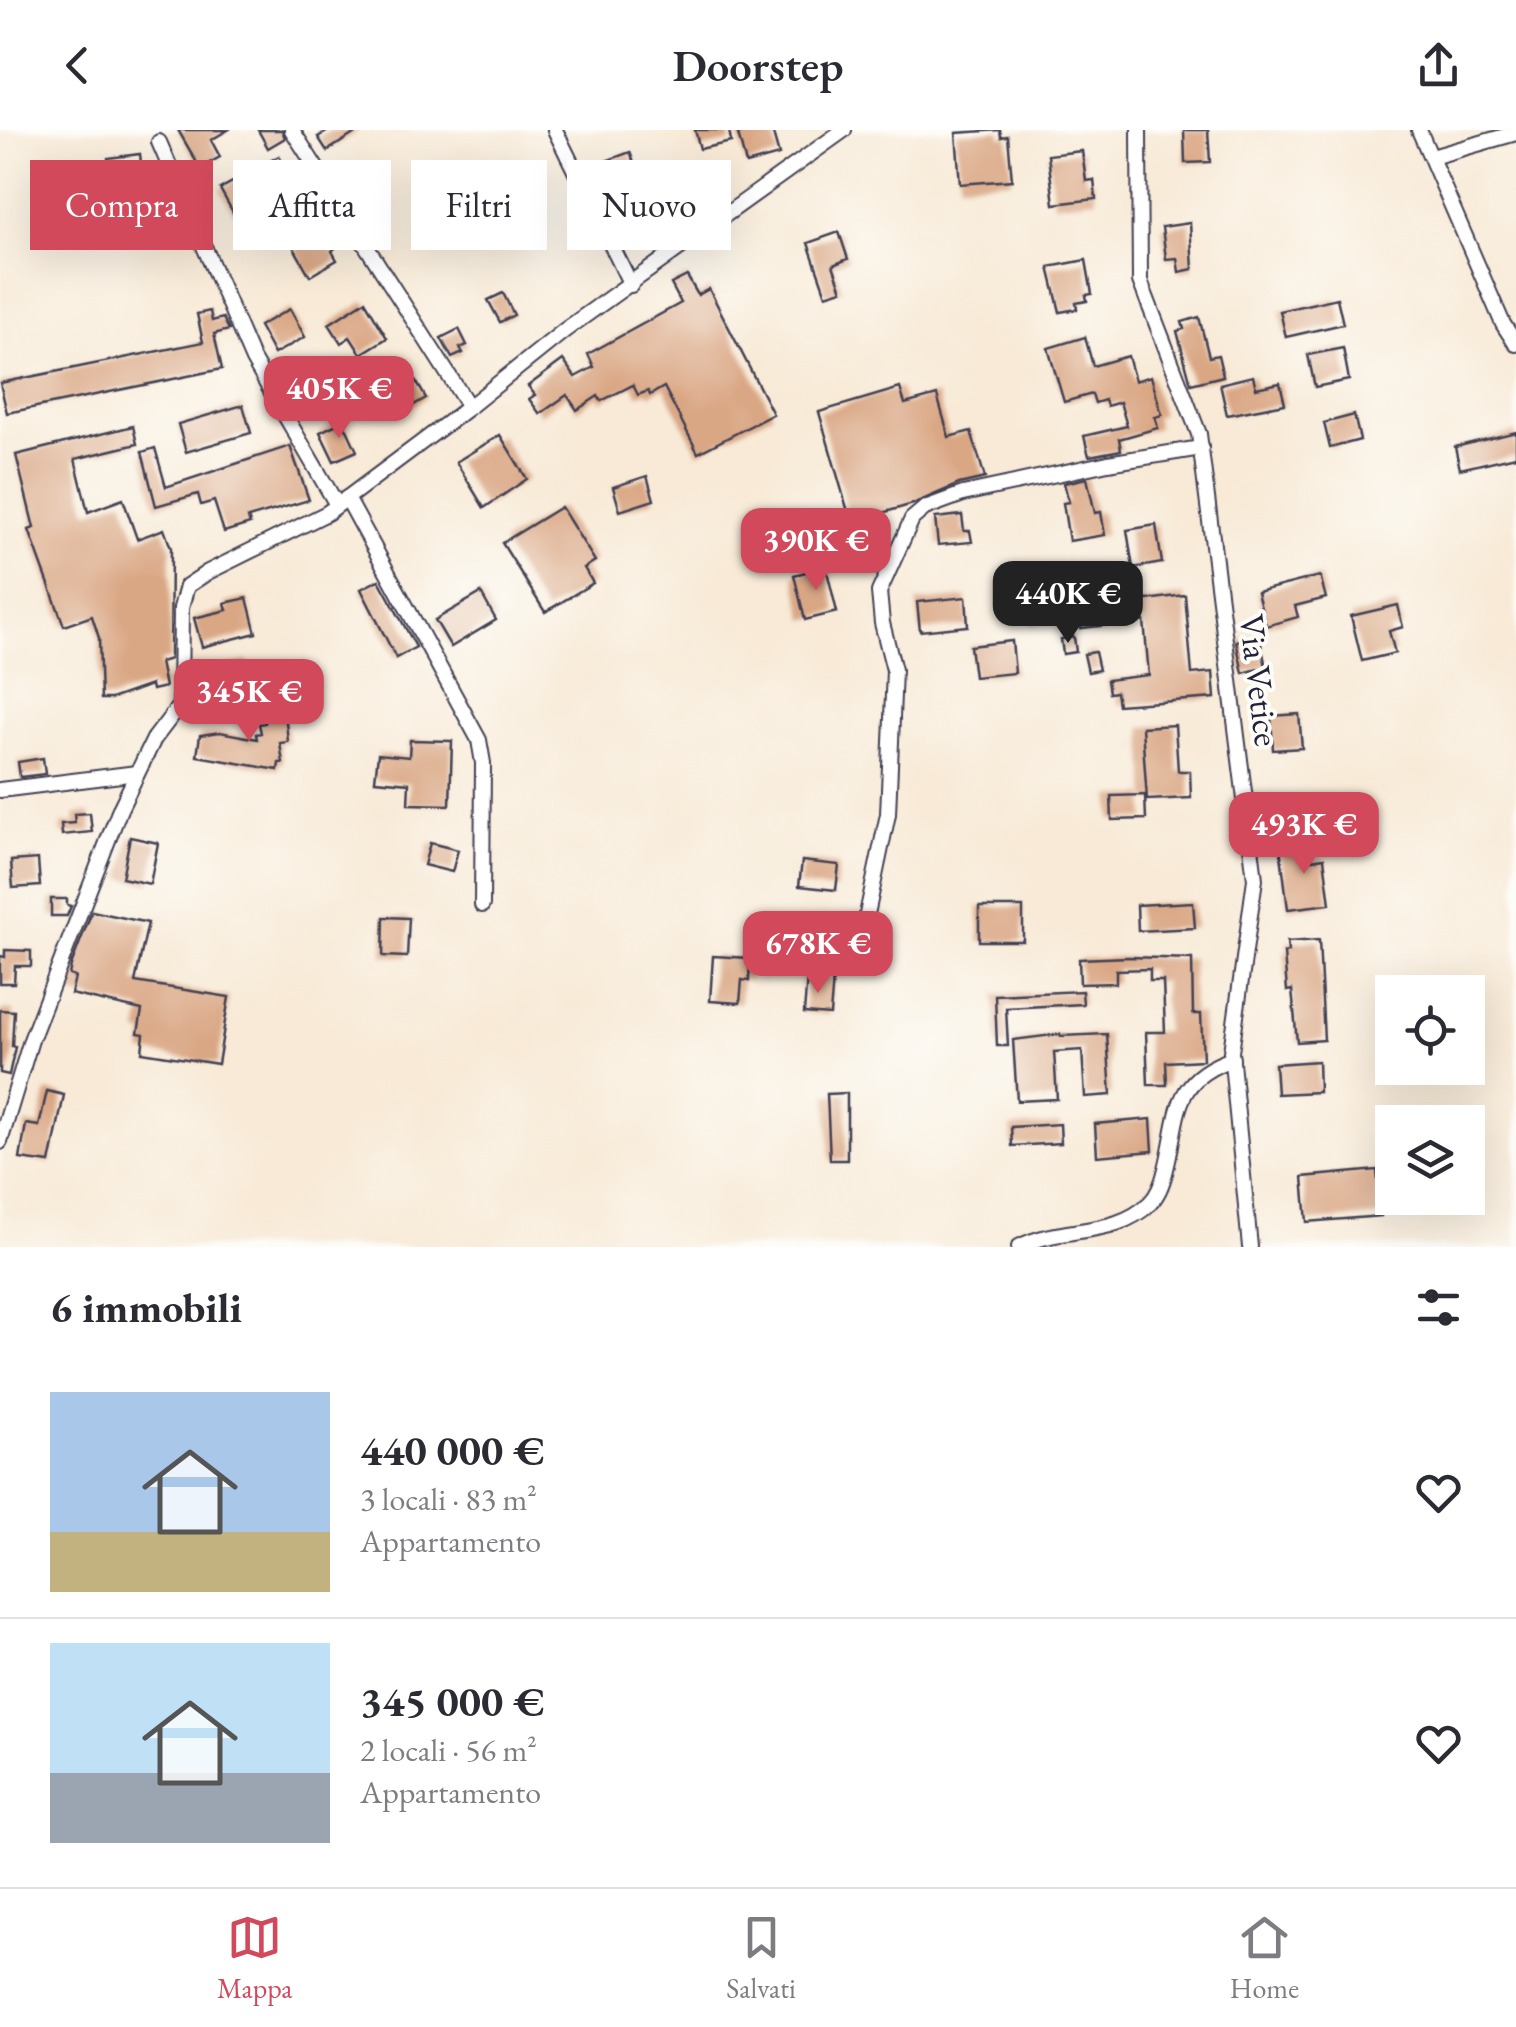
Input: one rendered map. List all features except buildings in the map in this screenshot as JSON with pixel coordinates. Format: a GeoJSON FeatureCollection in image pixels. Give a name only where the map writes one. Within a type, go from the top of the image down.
{"type":"FeatureCollection","features":[{"type":"Feature","properties":{"kind":"street"},"geometry":{"type":"LineString","coordinates":[[292,130],[469,408]]}},
{"type":"Feature","properties":{"kind":"street"},"geometry":{"type":"LineString","coordinates":[[555,130],[630,285]]}},
{"type":"Feature","properties":{"kind":"street"},"geometry":{"type":"LineString","coordinates":[[0,1142],[31,1040],[120,808],[154,738],[180,704],[181,608],[187,586],[342,502],[469,408],[565,330],[844,130]]}},
{"type":"Feature","properties":{"kind":"street","name":"Via Vetice"},"geometry":{"type":"LineString","coordinates":[[1139,130],[1140,282],[1199,434],[1255,879],[1232,1059],[1250,1247]]}},
{"type":"Feature","properties":{"kind":"street"},"geometry":{"type":"LineString","coordinates":[[1420,130],[1503,324],[1516,344]]}},
{"type":"Feature","properties":{"kind":"street"},"geometry":{"type":"LineString","coordinates":[[1432,157],[1516,133]]}},
{"type":"Feature","properties":{"kind":"street"},"geometry":{"type":"LineString","coordinates":[[159,142],[253,360],[342,502],[480,740],[482,905]]}},
{"type":"Feature","properties":{"kind":"street"},"geometry":{"type":"LineString","coordinates":[[861,943],[888,814],[894,670],[879,592],[912,519],[926,508],[963,494],[1201,448]]}},
{"type":"Feature","properties":{"kind":"street"},"geometry":{"type":"LineString","coordinates":[[0,790],[138,772]]}},
{"type":"Feature","properties":{"kind":"street"},"geometry":{"type":"LineString","coordinates":[[1019,1247],[1041,1238],[1100,1227],[1146,1207],[1164,1180],[1178,1108],[1187,1088],[1199,1072],[1232,1059]]}}]}
